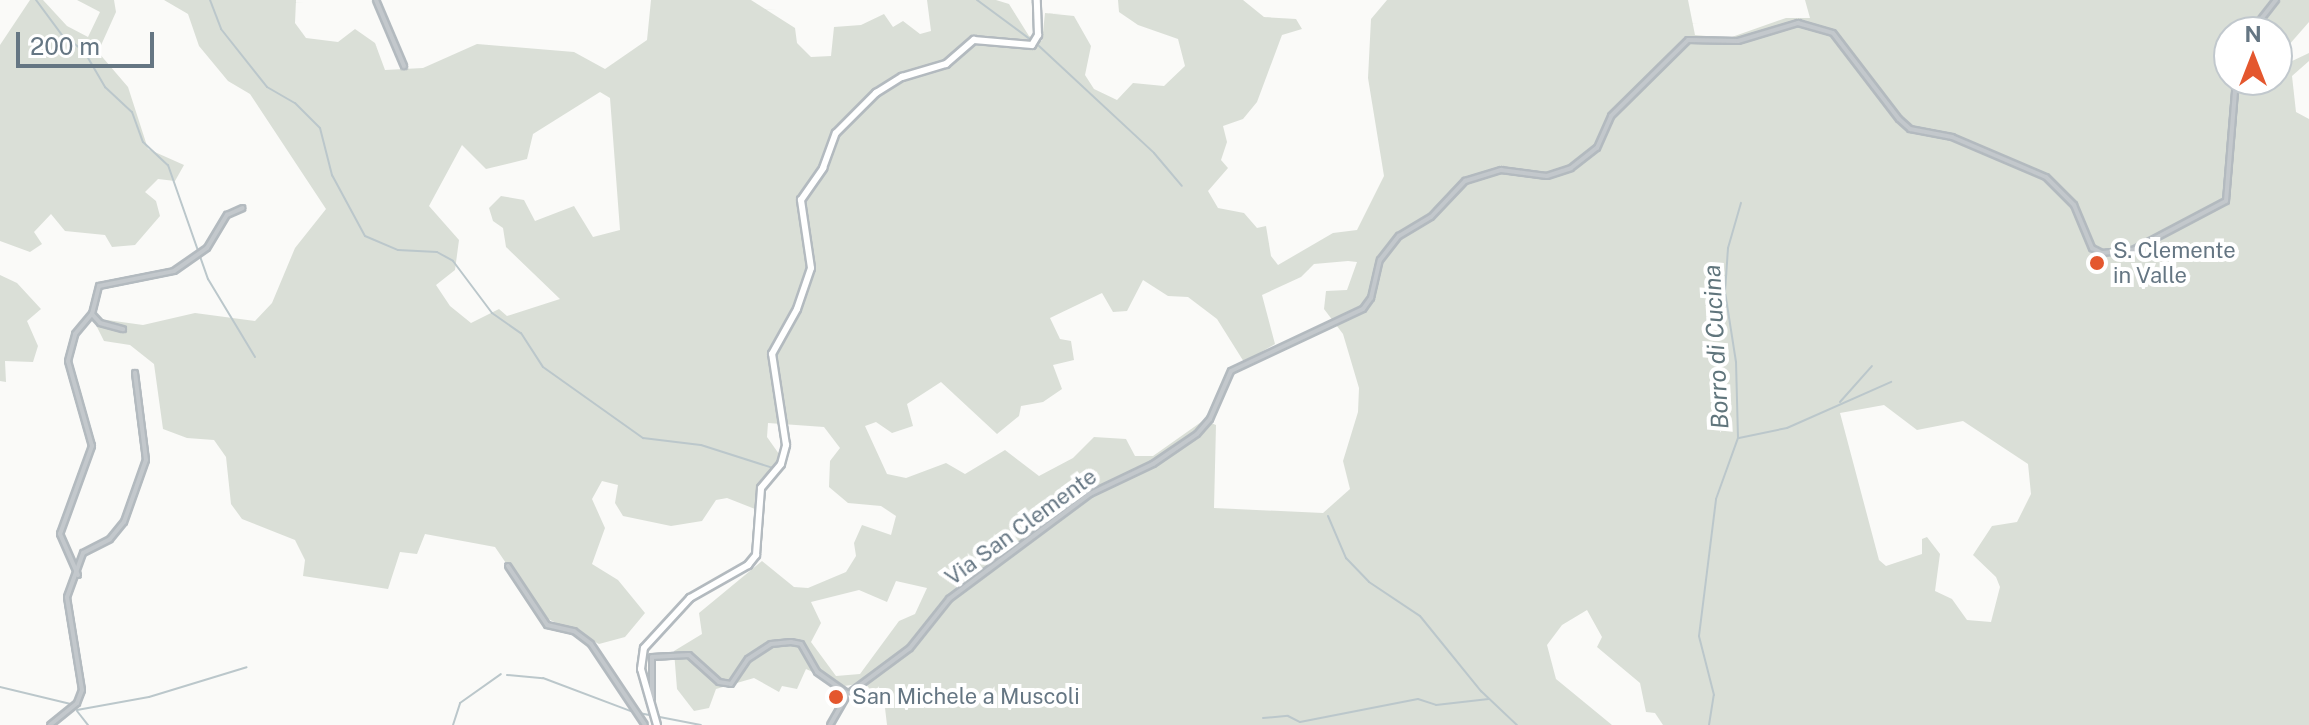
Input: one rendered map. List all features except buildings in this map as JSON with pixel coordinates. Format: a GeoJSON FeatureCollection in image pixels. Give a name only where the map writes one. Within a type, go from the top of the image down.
{"type":"FeatureCollection","features":[{"type":"Feature","properties":{"kind":"main road"},"geometry":{"type":"LineString","coordinates":[[654,715],[641,666],[644,648],[690,598],[744,568],[756,555],[761,488],[781,464],[786,441],[772,354],[797,309],[811,268],[801,200],[823,168],[836,133],[876,93],[902,77],[946,64],[974,40],[1032,45],[1038,35],[1037,0]]}},
{"type":"Feature","properties":{"kind":"street"},"geometry":{"type":"LineString","coordinates":[[376,0],[404,66]]}},
{"type":"Feature","properties":{"kind":"street"},"geometry":{"type":"LineString","coordinates":[[2264,16],[2276,0]]}},
{"type":"Feature","properties":{"kind":"street","name":"Via San Clemente"},"geometry":{"type":"LineString","coordinates":[[830,725],[848,694],[910,648],[949,599],[1090,494],[1153,464],[1197,434],[1210,419],[1231,371],[1363,309],[1371,298],[1380,260],[1399,236],[1431,217],[1465,181],[1501,170],[1547,176],[1583,160],[1597,148],[1611,116],[1688,40],[1738,41],[1787,24],[1819,26],[1840,40],[1910,129],[1952,137],[2038,173],[2074,205],[2092,248],[2102,253],[2133,250],[2226,201],[2235,96]]}},
{"type":"Feature","properties":{"kind":"street"},"geometry":{"type":"LineString","coordinates":[[78,575],[60,534],[92,446],[68,361],[75,334],[92,314],[99,286],[155,278],[199,254],[227,215],[243,208]]}},
{"type":"Feature","properties":{"kind":"street"},"geometry":{"type":"LineString","coordinates":[[92,314],[100,323],[123,329]]}},
{"type":"Feature","properties":{"kind":"street"},"geometry":{"type":"LineString","coordinates":[[50,725],[77,703],[82,670],[65,609],[83,553],[110,539],[124,522],[146,460],[135,373]]}},
{"type":"Feature","properties":{"kind":"street"},"geometry":{"type":"LineString","coordinates":[[508,566],[547,625],[574,631],[591,644],[645,725]]}},
{"type":"Feature","properties":{"kind":"street"},"geometry":{"type":"LineString","coordinates":[[654,715],[652,657],[689,655],[719,682],[731,684],[748,659],[780,642],[801,644],[812,666],[848,694]]}},
{"type":"Feature","properties":{"kind":"shaded area"},"geometry":{"type":"Polygon","coordinates":[[[30,0],[43,0],[67,26],[88,37],[100,12],[77,0],[114,0],[116,12],[98,52],[128,87],[148,149],[184,165],[175,181],[158,179],[145,192],[156,201],[160,216],[135,245],[112,247],[105,235],[65,231],[51,214],[34,232],[42,244],[30,252],[0,241],[0,45],[30,0]]]}},
{"type":"Feature","properties":{"kind":"shaded area"},"geometry":{"type":"Polygon","coordinates":[[[164,0],[296,0],[295,23],[306,38],[338,42],[355,29],[375,43],[385,70],[423,68],[477,44],[574,52],[605,69],[647,40],[651,0],[751,0],[795,28],[797,43],[811,57],[831,56],[834,27],[861,25],[884,14],[893,27],[903,21],[920,34],[931,31],[927,0],[996,0],[1009,4],[1029,36],[1042,41],[1045,13],[1074,16],[1091,46],[1085,75],[1094,89],[1117,100],[1133,83],[1164,86],[1185,66],[1178,39],[1138,25],[1119,12],[1118,0],[1243,0],[1264,17],[1296,19],[1302,29],[1282,35],[1257,102],[1243,119],[1223,126],[1227,142],[1221,160],[1228,168],[1208,191],[1218,208],[1244,213],[1257,228],[1266,226],[1271,256],[1278,265],[1333,233],[1357,230],[1384,176],[1368,78],[1371,19],[1387,0],[1688,0],[1695,35],[1729,38],[1786,18],[1810,18],[1805,0],[2309,0],[2309,22],[2293,40],[2293,16],[2213,16],[2213,96],[2293,96],[2293,85],[2296,112],[2309,119],[2309,725],[1663,725],[1655,713],[1646,712],[1640,683],[1597,647],[1602,637],[1587,610],[1562,625],[1547,645],[1556,679],[1612,725],[887,725],[885,708],[865,683],[844,686],[806,669],[797,689],[782,686],[779,692],[754,678],[716,689],[709,708],[694,711],[677,689],[674,651],[702,634],[699,613],[762,561],[794,587],[808,588],[846,572],[856,556],[854,543],[862,525],[891,535],[896,516],[881,506],[848,503],[829,487],[830,461],[840,448],[824,427],[768,423],[767,437],[779,454],[778,463],[761,479],[755,509],[727,498],[716,500],[702,521],[671,526],[623,516],[615,503],[618,485],[602,481],[592,499],[605,528],[592,564],[618,580],[645,613],[625,637],[599,644],[542,616],[495,547],[425,534],[417,554],[400,552],[388,589],[303,576],[305,560],[295,540],[242,519],[231,504],[226,457],[214,440],[187,438],[163,429],[154,364],[130,345],[104,341],[97,327],[100,319],[143,325],[195,313],[255,321],[272,303],[295,248],[326,209],[250,94],[228,81],[199,46],[188,14],[164,0]],[[600,92],[533,134],[527,159],[486,169],[462,145],[429,206],[459,240],[455,270],[436,285],[450,306],[471,323],[499,309],[507,316],[560,299],[506,247],[503,228],[493,221],[489,208],[501,196],[524,200],[535,221],[574,206],[593,237],[620,230],[610,98],[600,92]],[[1357,262],[1314,264],[1301,277],[1262,295],[1275,344],[1244,362],[1217,319],[1188,297],[1168,296],[1143,280],[1127,311],[1113,312],[1102,293],[1050,318],[1060,339],[1071,341],[1074,360],[1053,365],[1062,389],[1043,402],[1021,406],[1019,416],[997,434],[941,382],[907,404],[913,426],[892,433],[876,422],[865,426],[887,474],[906,478],[946,463],[965,474],[1005,450],[1039,476],[1073,458],[1094,437],[1126,439],[1135,456],[1153,456],[1204,420],[1216,425],[1214,508],[1323,513],[1350,489],[1343,461],[1358,412],[1359,388],[1343,334],[1324,309],[1326,291],[1347,290],[1357,262]],[[1884,405],[1840,413],[1879,560],[1886,566],[1922,554],[1922,539],[1927,537],[1940,554],[1935,591],[1952,599],[1967,620],[1991,622],[2000,587],[1996,577],[1973,555],[1992,526],[2017,522],[2031,494],[2028,464],[1963,421],[1917,430],[1884,405]],[[896,581],[887,602],[859,590],[811,602],[821,623],[811,642],[836,676],[860,674],[899,621],[915,614],[927,588],[896,581]]]}},
{"type":"Feature","properties":{"kind":"shaded area"},"geometry":{"type":"Polygon","coordinates":[[[2309,53],[2309,61],[2293,75],[2293,61],[2309,53]]]}},
{"type":"Feature","properties":{"kind":"shaded area"},"geometry":{"type":"Polygon","coordinates":[[[0,275],[17,283],[41,309],[27,321],[38,346],[33,362],[5,361],[6,382],[0,381],[0,275]]]}},
{"type":"Feature","properties":{"kind":"waterway"},"geometry":{"type":"LineString","coordinates":[[36,0],[62,35],[84,51],[105,87],[132,112],[143,142],[168,165],[208,279],[255,357]]}},
{"type":"Feature","properties":{"kind":"waterway"},"geometry":{"type":"LineString","coordinates":[[210,0],[221,29],[267,87],[295,103],[320,128],[332,175],[365,236],[398,250],[437,252],[453,261],[492,313],[521,333],[543,367],[643,438],[701,445],[773,468]]}},
{"type":"Feature","properties":{"kind":"waterway"},"geometry":{"type":"LineString","coordinates":[[977,0],[1031,40]]}},
{"type":"Feature","properties":{"kind":"waterway"},"geometry":{"type":"LineString","coordinates":[[1039,46],[1154,153],[1182,186]]}},
{"type":"Feature","properties":{"kind":"waterway","name":"Borro di Cucina"},"geometry":{"type":"LineString","coordinates":[[1709,725],[1714,695],[1699,636],[1716,499],[1738,438],[1736,362],[1725,292],[1728,248],[1741,203]]}},
{"type":"Feature","properties":{"kind":"waterway"},"geometry":{"type":"LineString","coordinates":[[1840,402],[1872,366]]}},
{"type":"Feature","properties":{"kind":"waterway"},"geometry":{"type":"LineString","coordinates":[[1739,438],[1787,428],[1891,382]]}},
{"type":"Feature","properties":{"kind":"waterway"},"geometry":{"type":"LineString","coordinates":[[1328,516],[1346,558],[1369,582],[1420,616],[1481,691],[1517,725]]}},
{"type":"Feature","properties":{"kind":"waterway"},"geometry":{"type":"LineString","coordinates":[[77,710],[149,697],[247,667]]}},
{"type":"Feature","properties":{"kind":"waterway"},"geometry":{"type":"LineString","coordinates":[[453,725],[460,703],[501,674]]}},
{"type":"Feature","properties":{"kind":"waterway"},"geometry":{"type":"LineString","coordinates":[[507,675],[543,678],[633,712]]}},
{"type":"Feature","properties":{"kind":"waterway"},"geometry":{"type":"LineString","coordinates":[[0,687],[75,705]]}},
{"type":"Feature","properties":{"kind":"waterway"},"geometry":{"type":"LineString","coordinates":[[1263,718],[1288,716],[1300,722],[1418,699],[1436,705],[1489,699]]}},
{"type":"Feature","properties":{"kind":"waterway"},"geometry":{"type":"LineString","coordinates":[[77,711],[88,725]]}},
{"type":"Feature","properties":{"kind":"waterway"},"geometry":{"type":"LineString","coordinates":[[639,713],[701,725]]}},
{"type":"Feature","properties":{"kind":"place","name":"S. Clemente in Valle"},"geometry":{"type":"Point","coordinates":[2097,263]}},
{"type":"Feature","properties":{"kind":"place","name":"San Michele a Muscoli"},"geometry":{"type":"Point","coordinates":[836,697]}}]}
